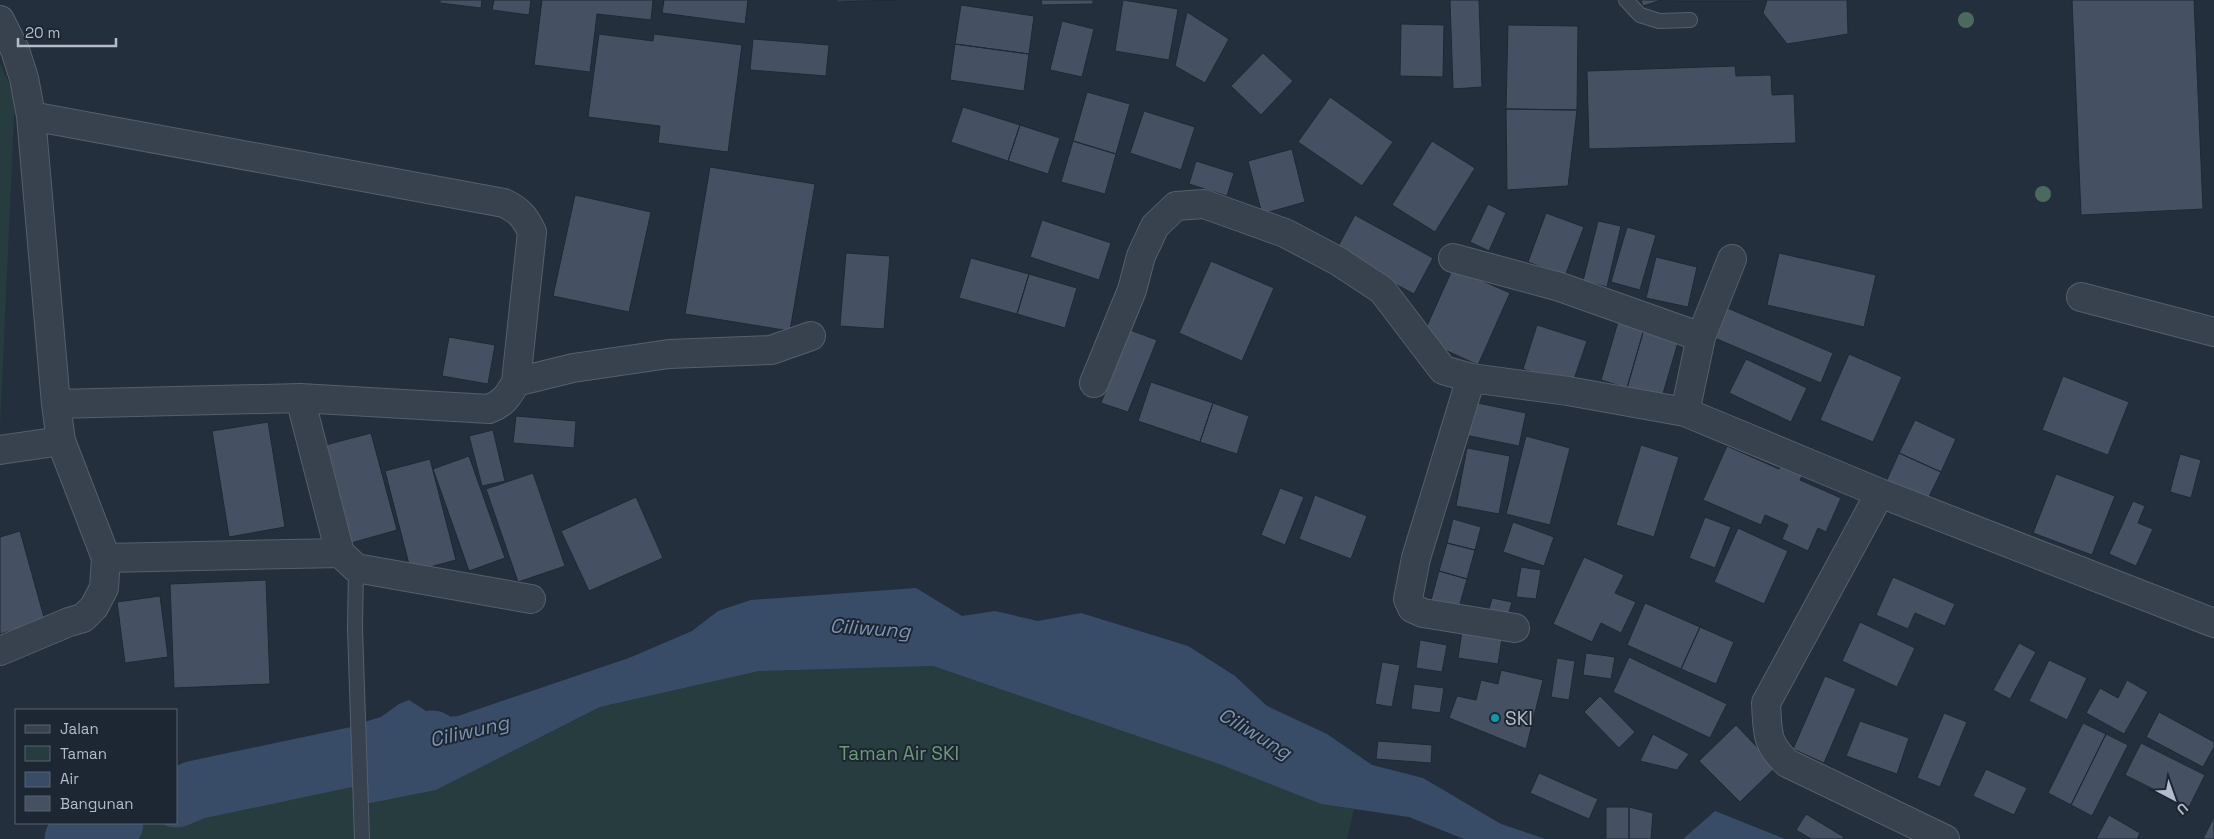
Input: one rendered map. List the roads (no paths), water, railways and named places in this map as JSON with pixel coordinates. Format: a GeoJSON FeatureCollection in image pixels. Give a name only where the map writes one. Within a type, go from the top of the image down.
{"type":"FeatureCollection","features":[{"type":"Feature","properties":{"kind":"street"},"geometry":{"type":"LineString","coordinates":[[0,20],[15,50],[24,78],[31,116],[56,404],[61,441],[106,558],[104,588],[94,606],[83,618],[0,651]]}},
{"type":"Feature","properties":{"kind":"street"},"geometry":{"type":"LineString","coordinates":[[31,116],[494,202],[517,209],[526,218],[532,232],[516,382],[510,394],[499,406],[488,409],[300,398],[56,404]]}},
{"type":"Feature","properties":{"kind":"street"},"geometry":{"type":"LineString","coordinates":[[1094,383],[1132,290],[1141,256],[1155,226],[1176,206],[1204,204],[1285,233],[1338,261],[1382,290],[1443,370],[1471,378],[1568,391],[1685,412],[1880,493],[2214,623]]}},
{"type":"Feature","properties":{"kind":"street"},"geometry":{"type":"LineString","coordinates":[[1453,258],[1560,287],[1701,336]]}},
{"type":"Feature","properties":{"kind":"street"},"geometry":{"type":"LineString","coordinates":[[1685,412],[1701,336],[1732,259]]}},
{"type":"Feature","properties":{"kind":"street"},"geometry":{"type":"LineString","coordinates":[[2081,297],[2214,332]]}},
{"type":"Feature","properties":{"kind":"street"},"geometry":{"type":"LineString","coordinates":[[516,382],[573,368],[669,354],[771,350],[811,336]]}},
{"type":"Feature","properties":{"kind":"street"},"geometry":{"type":"LineString","coordinates":[[1471,378],[1416,558],[1408,599],[1412,608],[1423,613],[1515,628]]}},
{"type":"Feature","properties":{"kind":"street"},"geometry":{"type":"LineString","coordinates":[[300,398],[348,561]]}},
{"type":"Feature","properties":{"kind":"street"},"geometry":{"type":"LineString","coordinates":[[0,450],[61,441]]}},
{"type":"Feature","properties":{"kind":"street"},"geometry":{"type":"LineString","coordinates":[[1880,493],[1766,703],[1769,738],[1773,750],[1787,763],[1945,839]]}},
{"type":"Feature","properties":{"kind":"street"},"geometry":{"type":"LineString","coordinates":[[106,558],[348,561],[531,599]]}},
{"type":"Feature","properties":{"kind":"lane"},"geometry":{"type":"LineString","coordinates":[[1626,0],[1640,15],[1659,20],[1690,20]]}},
{"type":"Feature","properties":{"kind":"lane"},"geometry":{"type":"LineString","coordinates":[[348,561],[355,628],[362,839]]}},
{"type":"Feature","properties":{"kind":"water"},"geometry":{"type":"Polygon","coordinates":[[[916,588],[962,616],[995,611],[1038,621],[1081,613],[1188,646],[1235,676],[1267,706],[1327,734],[1372,765],[1423,778],[1501,824],[1545,839],[1464,839],[1409,817],[1321,804],[1219,764],[933,666],[759,671],[600,707],[436,790],[361,805],[358,724],[381,717],[399,704],[409,700],[437,718],[458,716],[629,658],[692,631],[718,611],[751,600],[916,588]]]}},
{"type":"Feature","properties":{"kind":"water"},"geometry":{"type":"Polygon","coordinates":[[[1715,811],[1785,839],[1683,839],[1715,811]]]}},
{"type":"Feature","properties":{"kind":"waterway","name":"Ciliwung"},"geometry":{"type":"LineString","coordinates":[[178,797],[195,790],[432,740]]}},
{"type":"Feature","properties":{"kind":"waterway","name":"Ciliwung"},"geometry":{"type":"LineString","coordinates":[[74,839],[112,824]]}},
{"type":"Feature","properties":{"kind":"place","name":"SKI"},"geometry":{"type":"Point","coordinates":[1495,718]}},
{"type":"Feature","properties":{"kind":"park label","name":"Taman Air SKI"},"geometry":{"type":"Point","coordinates":[899,753]}}]}
